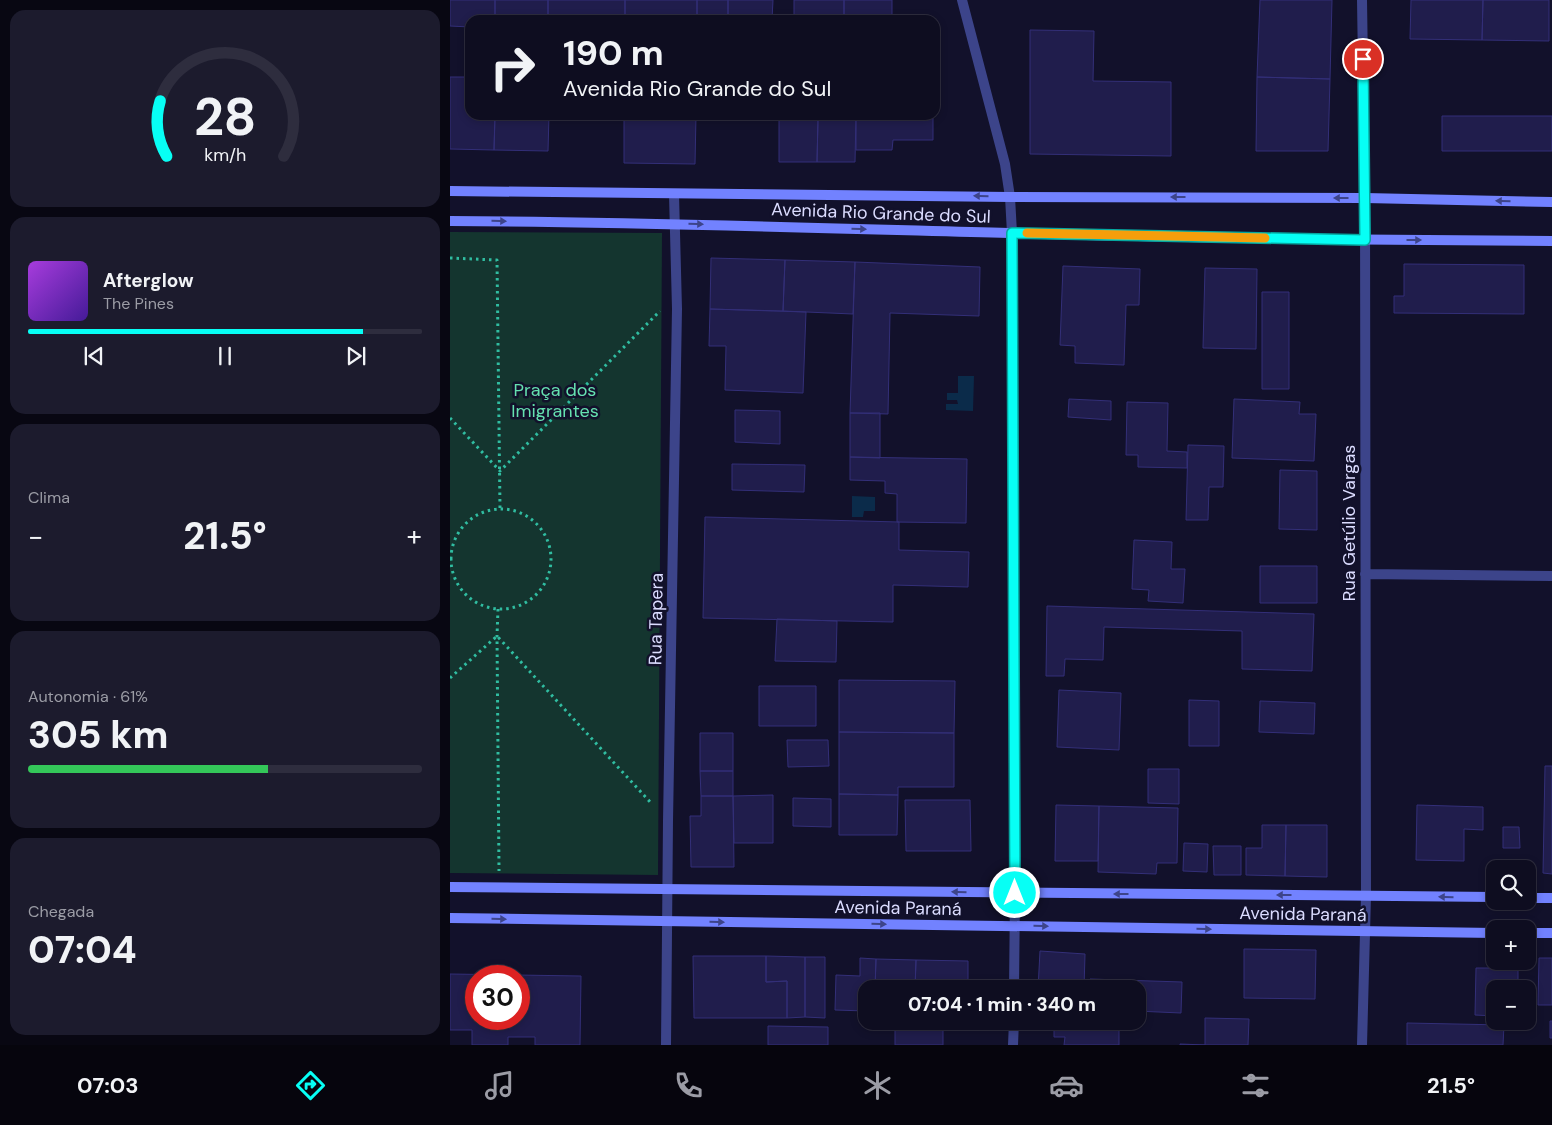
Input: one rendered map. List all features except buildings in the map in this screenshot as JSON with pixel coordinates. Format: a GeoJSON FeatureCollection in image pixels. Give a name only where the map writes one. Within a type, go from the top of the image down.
{"type":"FeatureCollection","features":[{"type":"Feature","properties":{"kind":"street"},"geometry":{"type":"LineString","coordinates":[[962,0],[1005,164],[1010,197],[1012,233],[1014,980]]}},
{"type":"Feature","properties":{"kind":"street","name":"Rua Getúlio Vargas"},"geometry":{"type":"LineString","coordinates":[[1362,0],[1365,198],[1366,896],[1362,1045]]}},
{"type":"Feature","properties":{"kind":"street","name":"Avenida Rio Grande do Sul"},"geometry":{"type":"LineString","coordinates":[[450,191],[1010,197],[1365,198],[1552,202]]}},
{"type":"Feature","properties":{"kind":"street","name":"Rua Tapera"},"geometry":{"type":"LineString","coordinates":[[666,1045],[676,293],[674,194]]}},
{"type":"Feature","properties":{"kind":"street","name":"Avenida Rio Grande do Sul"},"geometry":{"type":"LineString","coordinates":[[450,221],[675,224],[1365,240],[1552,241]]}},
{"type":"Feature","properties":{"kind":"street"},"geometry":{"type":"LineString","coordinates":[[1365,574],[1552,576]]}},
{"type":"Feature","properties":{"kind":"street","name":"Avenida Paraná"},"geometry":{"type":"LineString","coordinates":[[450,887],[1486,898]]}},
{"type":"Feature","properties":{"kind":"street"},"geometry":{"type":"LineString","coordinates":[[1536,898],[1552,898]]}},
{"type":"Feature","properties":{"kind":"street","name":"Avenida Paraná"},"geometry":{"type":"LineString","coordinates":[[450,918],[1486,933]]}},
{"type":"Feature","properties":{"kind":"street"},"geometry":{"type":"LineString","coordinates":[[1536,933],[1552,933]]}},
{"type":"Feature","properties":{"kind":"street"},"geometry":{"type":"LineString","coordinates":[[1013,1045],[1014,1030]]}},
{"type":"Feature","properties":{"kind":"path"},"geometry":{"type":"LineString","coordinates":[[450,258],[497,260],[500,509]]}},
{"type":"Feature","properties":{"kind":"path"},"geometry":{"type":"LineString","coordinates":[[500,471],[629,344],[676,293]]}},
{"type":"Feature","properties":{"kind":"path"},"geometry":{"type":"LineString","coordinates":[[450,418],[500,471]]}},
{"type":"Feature","properties":{"kind":"path"},"geometry":{"type":"LineString","coordinates":[[492,509],[509,509],[524,514],[537,524],[547,537],[551,553],[551,569],[545,584],[535,597],[521,606],[505,610],[498,609],[488,608],[473,601],[460,589],[453,574],[451,556],[454,540],[463,526],[476,515],[492,509]]}},
{"type":"Feature","properties":{"kind":"path"},"geometry":{"type":"LineString","coordinates":[[498,609],[496,636],[499,887]]}},
{"type":"Feature","properties":{"kind":"path"},"geometry":{"type":"LineString","coordinates":[[496,636],[668,821]]}},
{"type":"Feature","properties":{"kind":"path"},"geometry":{"type":"LineString","coordinates":[[450,678],[496,636]]}},
{"type":"Feature","properties":{"kind":"green space","name":"Praça dos Imigrantes"},"geometry":{"type":"Polygon","coordinates":[[[450,232],[662,233],[658,875],[450,873],[450,232]]]}},
{"type":"Feature","properties":{"kind":"water"},"geometry":{"type":"Polygon","coordinates":[[[958,376],[974,376],[973,411],[946,410],[946,404],[958,404],[957,400],[947,400],[947,393],[958,393],[958,376]]]}},
{"type":"Feature","properties":{"kind":"water"},"geometry":{"type":"Polygon","coordinates":[[[852,496],[875,497],[875,511],[864,511],[863,517],[852,517],[852,496]]]}},
{"type":"Feature","properties":{"kind":"slow traffic"},"geometry":{"type":"LineString","coordinates":[[1027,233],[1265,238]]}},
{"type":"Feature","properties":{"kind":"route"},"geometry":{"type":"LineString","coordinates":[[1015,893],[1012,233],[1365,240],[1363,59]]}}]}
